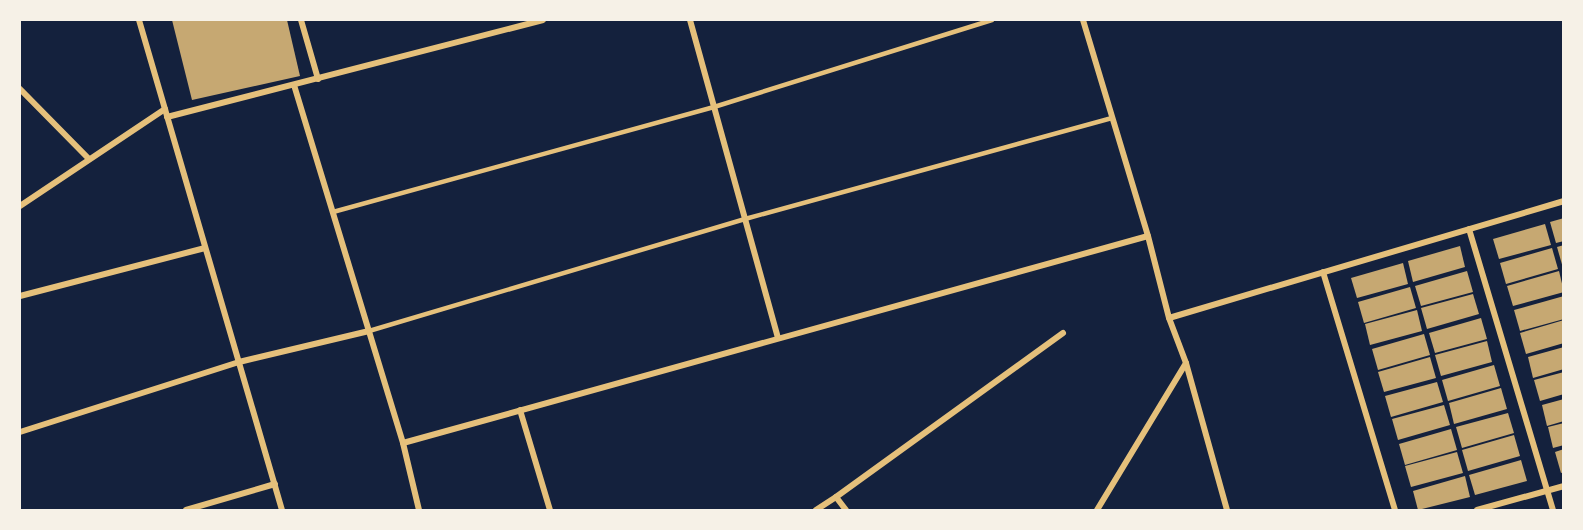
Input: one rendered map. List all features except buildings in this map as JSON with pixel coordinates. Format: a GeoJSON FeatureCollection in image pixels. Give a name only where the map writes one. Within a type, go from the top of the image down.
{"type":"FeatureCollection","features":[{"type":"Feature","properties":{"kind":"street"},"geometry":{"type":"LineString","coordinates":[[139,20],[282,510]]}},
{"type":"Feature","properties":{"kind":"street"},"geometry":{"type":"LineString","coordinates":[[301,20],[318,79]]}},
{"type":"Feature","properties":{"kind":"street"},"geometry":{"type":"LineString","coordinates":[[167,117],[543,20]]}},
{"type":"Feature","properties":{"kind":"street"},"geometry":{"type":"LineString","coordinates":[[690,20],[778,339]]}},
{"type":"Feature","properties":{"kind":"street"},"geometry":{"type":"LineString","coordinates":[[1083,20],[1148,236],[1169,318],[1186,363],[1227,510]]}},
{"type":"Feature","properties":{"kind":"street"},"geometry":{"type":"LineString","coordinates":[[294,85],[403,444],[420,510]]}},
{"type":"Feature","properties":{"kind":"street"},"geometry":{"type":"LineString","coordinates":[[20,89],[89,159]]}},
{"type":"Feature","properties":{"kind":"street"},"geometry":{"type":"LineString","coordinates":[[20,206],[165,109]]}},
{"type":"Feature","properties":{"kind":"street"},"geometry":{"type":"LineString","coordinates":[[1169,318],[1563,201]]}},
{"type":"Feature","properties":{"kind":"street"},"geometry":{"type":"LineString","coordinates":[[1469,229],[1553,510]]}},
{"type":"Feature","properties":{"kind":"street"},"geometry":{"type":"LineString","coordinates":[[403,444],[1148,236]]}},
{"type":"Feature","properties":{"kind":"street"},"geometry":{"type":"LineString","coordinates":[[20,296],[205,248]]}},
{"type":"Feature","properties":{"kind":"street"},"geometry":{"type":"LineString","coordinates":[[1323,272],[1395,510]]}},
{"type":"Feature","properties":{"kind":"street"},"geometry":{"type":"LineString","coordinates":[[20,432],[238,362],[369,331]]}},
{"type":"Feature","properties":{"kind":"street"},"geometry":{"type":"LineString","coordinates":[[816,510],[1063,333]]}},
{"type":"Feature","properties":{"kind":"street"},"geometry":{"type":"LineString","coordinates":[[1096,510],[1186,363]]}},
{"type":"Feature","properties":{"kind":"street"},"geometry":{"type":"LineString","coordinates":[[520,411],[550,510]]}},
{"type":"Feature","properties":{"kind":"street"},"geometry":{"type":"LineString","coordinates":[[186,510],[274,484]]}},
{"type":"Feature","properties":{"kind":"street"},"geometry":{"type":"LineString","coordinates":[[1477,510],[1563,486]]}},
{"type":"Feature","properties":{"kind":"street"},"geometry":{"type":"LineString","coordinates":[[836,497],[846,510]]}},
{"type":"Feature","properties":{"kind":"lane"},"geometry":{"type":"LineString","coordinates":[[333,212],[714,107],[992,20]]}},
{"type":"Feature","properties":{"kind":"lane"},"geometry":{"type":"LineString","coordinates":[[369,331],[745,219],[1112,118]]}}]}
